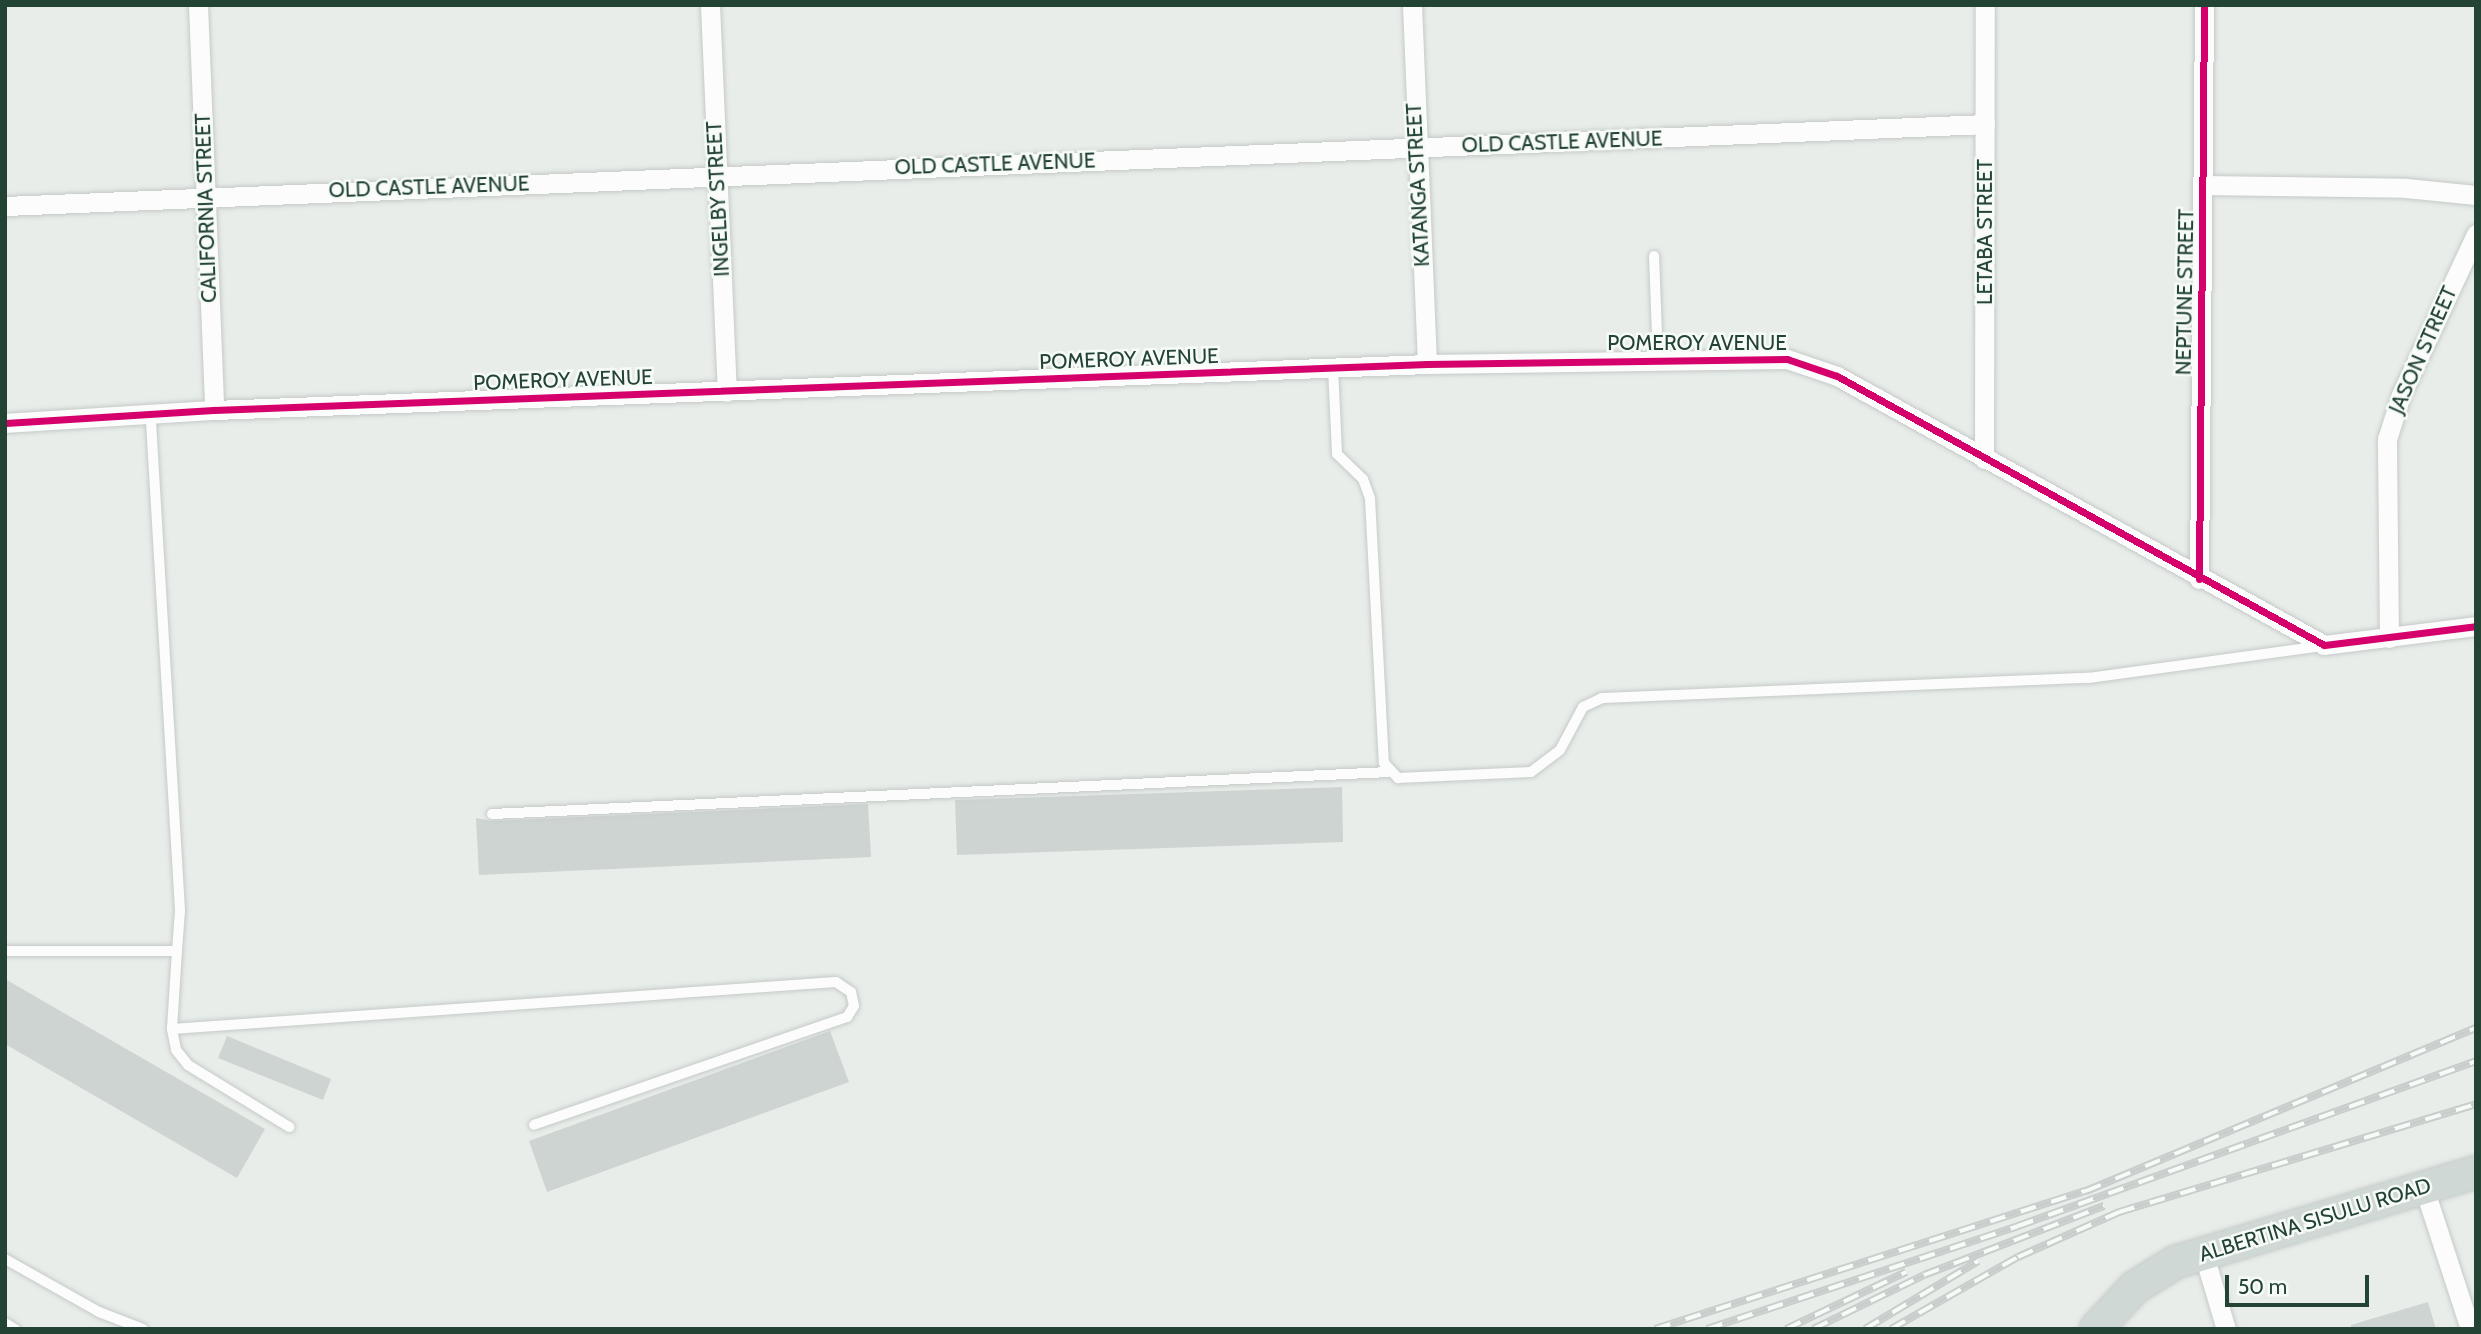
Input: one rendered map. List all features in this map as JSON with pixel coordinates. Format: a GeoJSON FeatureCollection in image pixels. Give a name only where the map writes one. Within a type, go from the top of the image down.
{"type":"FeatureCollection","features":[{"type":"Feature","properties":{"kind":"main road","name":"ALBERTINA SISULU ROAD"},"geometry":{"type":"LineString","coordinates":[[2096,1329],[2135,1287],[2203,1252],[2476,1172]]}},
{"type":"Feature","properties":{"kind":"street","name":"CALIFORNIA STREET"},"geometry":{"type":"LineString","coordinates":[[198,5],[214,410]]}},
{"type":"Feature","properties":{"kind":"street","name":"INGELBY STREET"},"geometry":{"type":"LineString","coordinates":[[710,5],[727,392]]}},
{"type":"Feature","properties":{"kind":"street","name":"KATANGA STREET"},"geometry":{"type":"LineString","coordinates":[[1412,5],[1427,364]]}},
{"type":"Feature","properties":{"kind":"street","name":"LETABA STREET"},"geometry":{"type":"LineString","coordinates":[[1984,459],[1985,5]]}},
{"type":"Feature","properties":{"kind":"street","name":"NEPTUNE STREET"},"geometry":{"type":"LineString","coordinates":[[2199,579],[2204,5]]}},
{"type":"Feature","properties":{"kind":"street","name":"OLD CASTLE AVENUE"},"geometry":{"type":"LineString","coordinates":[[5,206],[716,174],[1985,124]]}},
{"type":"Feature","properties":{"kind":"street"},"geometry":{"type":"LineString","coordinates":[[2203,185],[2406,188],[2476,195]]}},
{"type":"Feature","properties":{"kind":"street","name":"JASON STREET"},"geometry":{"type":"LineString","coordinates":[[2389,638],[2387,439],[2401,395],[2476,234]]}},
{"type":"Feature","properties":{"kind":"street","name":"POMEROY AVENUE"},"geometry":{"type":"LineString","coordinates":[[5,423],[214,410],[1427,364],[1787,359],[1810,364],[2199,579],[2325,645]]}},
{"type":"Feature","properties":{"kind":"street"},"geometry":{"type":"LineString","coordinates":[[2325,645],[2476,626]]}},
{"type":"Feature","properties":{"kind":"street"},"geometry":{"type":"LineString","coordinates":[[2424,1188],[2470,1329]]}},
{"type":"Feature","properties":{"kind":"street"},"geometry":{"type":"LineString","coordinates":[[2203,1252],[2226,1329]]}},
{"type":"Feature","properties":{"kind":"lane"},"geometry":{"type":"LineString","coordinates":[[1654,256],[1658,359]]}},
{"type":"Feature","properties":{"kind":"lane"},"geometry":{"type":"LineString","coordinates":[[1333,368],[1337,454],[1363,480],[1370,498],[1383,745],[1388,772]]}},
{"type":"Feature","properties":{"kind":"lane"},"geometry":{"type":"LineString","coordinates":[[151,416],[180,910],[172,1030],[176,1050],[188,1065],[289,1127]]}},
{"type":"Feature","properties":{"kind":"lane"},"geometry":{"type":"LineString","coordinates":[[492,814],[1388,772],[1411,779],[1531,772],[1560,750],[1583,706],[1602,698],[2088,678],[2325,645]]}},
{"type":"Feature","properties":{"kind":"lane"},"geometry":{"type":"LineString","coordinates":[[5,951],[177,951]]}},
{"type":"Feature","properties":{"kind":"lane"},"geometry":{"type":"LineString","coordinates":[[172,1030],[821,982],[836,982],[851,992],[854,1006],[847,1017],[534,1125]]}},
{"type":"Feature","properties":{"kind":"lane"},"geometry":{"type":"LineString","coordinates":[[5,1259],[99,1312],[143,1329]]}},
{"type":"Feature","properties":{"kind":"lane"},"geometry":{"type":"LineString","coordinates":[[5,1323],[15,1329]]}},
{"type":"Feature","properties":{"kind":"building"},"geometry":{"type":"Polygon","coordinates":[[[1342,787],[1343,842],[957,855],[955,800],[1342,787]]]}},
{"type":"Feature","properties":{"kind":"building"},"geometry":{"type":"Polygon","coordinates":[[[868,804],[871,857],[479,875],[476,818],[492,821],[868,804]]]}},
{"type":"Feature","properties":{"kind":"building"},"geometry":{"type":"Polygon","coordinates":[[[5,979],[265,1129],[237,1178],[5,1044],[5,979]]]}},
{"type":"Feature","properties":{"kind":"building"},"geometry":{"type":"Polygon","coordinates":[[[830,1031],[849,1082],[547,1192],[529,1141],[830,1031]]]}},
{"type":"Feature","properties":{"kind":"building"},"geometry":{"type":"Polygon","coordinates":[[[227,1036],[331,1079],[323,1100],[218,1058],[227,1036]]]}},
{"type":"Feature","properties":{"kind":"building"},"geometry":{"type":"Polygon","coordinates":[[[2428,1302],[2436,1329],[2351,1329],[2351,1325],[2428,1302]]]}},
{"type":"Feature","properties":{"kind":"railway"},"geometry":{"type":"LineString","coordinates":[[1655,1329],[2086,1191],[2476,1028]]}},
{"type":"Feature","properties":{"kind":"railway"},"geometry":{"type":"LineString","coordinates":[[1707,1329],[2018,1226],[2476,1061]]}},
{"type":"Feature","properties":{"kind":"railway"},"geometry":{"type":"LineString","coordinates":[[1891,1329],[2018,1257],[2119,1212],[2476,1104]]}},
{"type":"Feature","properties":{"kind":"railway"},"geometry":{"type":"LineString","coordinates":[[1813,1329],[1924,1275],[2104,1206]]}},
{"type":"Feature","properties":{"kind":"railway"},"geometry":{"type":"LineString","coordinates":[[1865,1329],[1978,1261]]}},
{"type":"Feature","properties":{"kind":"railway"},"geometry":{"type":"LineString","coordinates":[[1786,1329],[1906,1272]]}},
{"type":"Feature","properties":{"kind":"cycle path"},"geometry":{"type":"LineString","coordinates":[[2199,579],[2204,5]]}},
{"type":"Feature","properties":{"kind":"cycle path"},"geometry":{"type":"LineString","coordinates":[[5,423],[214,410],[1427,364],[1787,359],[1837,376],[2324,645],[2476,626]]}}]}
